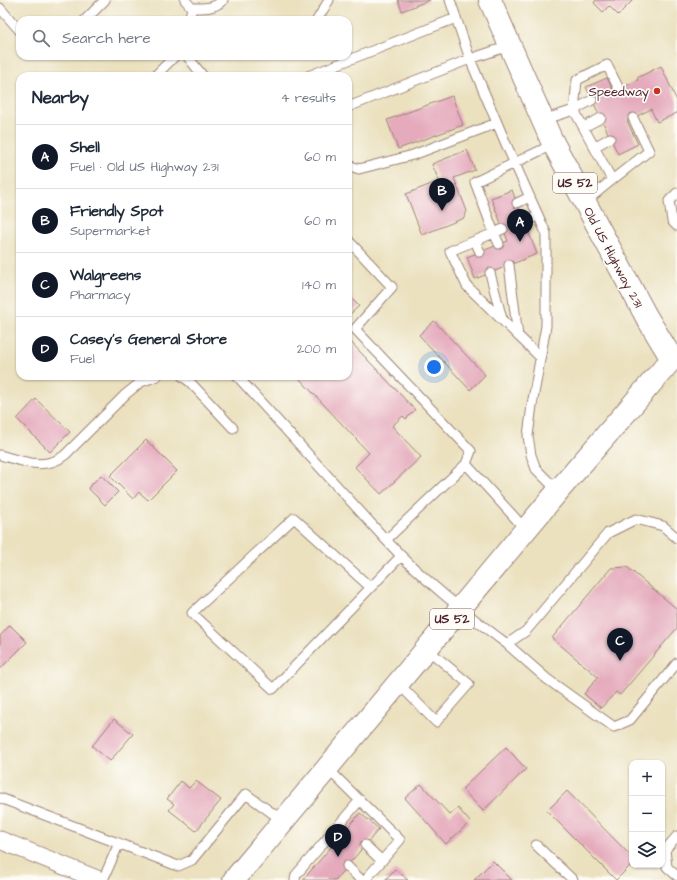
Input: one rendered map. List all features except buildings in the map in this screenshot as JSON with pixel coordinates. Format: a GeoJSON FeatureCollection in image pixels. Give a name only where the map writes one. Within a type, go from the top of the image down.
{"type":"FeatureCollection","features":[{"type":"Feature","properties":{"kind":"main road","name":"Old US Highway 231"},"geometry":{"type":"LineString","coordinates":[[490,0],[509,46],[554,144],[646,316],[675,357]]}},
{"type":"Feature","properties":{"kind":"main road","name":"US 52"},"geometry":{"type":"LineString","coordinates":[[234,880],[558,491],[675,357]]}},
{"type":"Feature","properties":{"kind":"street"},"geometry":{"type":"LineString","coordinates":[[0,840],[99,880]]}},
{"type":"Feature","properties":{"kind":"lane"},"geometry":{"type":"LineString","coordinates":[[89,16],[105,0]]}},
{"type":"Feature","properties":{"kind":"lane"},"geometry":{"type":"LineString","coordinates":[[185,0],[192,8],[207,8],[220,3],[223,0]]}},
{"type":"Feature","properties":{"kind":"lane"},"geometry":{"type":"LineString","coordinates":[[319,16],[329,0]]}},
{"type":"Feature","properties":{"kind":"lane"},"geometry":{"type":"LineString","coordinates":[[450,0],[470,59],[514,163],[546,233],[546,326],[528,436],[531,454],[536,469],[558,491]]}},
{"type":"Feature","properties":{"kind":"lane"},"geometry":{"type":"LineString","coordinates":[[0,8],[16,26]]}},
{"type":"Feature","properties":{"kind":"lane"},"geometry":{"type":"LineString","coordinates":[[190,16],[192,8]]}},
{"type":"Feature","properties":{"kind":"lane"},"geometry":{"type":"LineString","coordinates":[[352,59],[456,18]]}},
{"type":"Feature","properties":{"kind":"lane"},"geometry":{"type":"LineString","coordinates":[[352,105],[470,59],[509,46]]}},
{"type":"Feature","properties":{"kind":"lane"},"geometry":{"type":"LineString","coordinates":[[159,72],[171,60]]}},
{"type":"Feature","properties":{"kind":"lane"},"geometry":{"type":"LineString","coordinates":[[190,60],[200,72]]}},
{"type":"Feature","properties":{"kind":"lane"},"geometry":{"type":"LineString","coordinates":[[318,72],[349,60]]}},
{"type":"Feature","properties":{"kind":"lane"},"geometry":{"type":"LineString","coordinates":[[612,180],[574,110],[577,80],[607,65],[616,89]]}},
{"type":"Feature","properties":{"kind":"lane"},"geometry":{"type":"LineString","coordinates":[[543,120],[574,110],[592,100]]}},
{"type":"Feature","properties":{"kind":"lane"},"geometry":{"type":"LineString","coordinates":[[584,127],[601,118]]}},
{"type":"Feature","properties":{"kind":"lane"},"geometry":{"type":"LineString","coordinates":[[352,166],[359,169],[413,155],[497,123]]}},
{"type":"Feature","properties":{"kind":"lane"},"geometry":{"type":"LineString","coordinates":[[585,202],[649,151],[633,124]]}},
{"type":"Feature","properties":{"kind":"lane"},"geometry":{"type":"LineString","coordinates":[[594,147],[610,138]]}},
{"type":"Feature","properties":{"kind":"lane"},"geometry":{"type":"LineString","coordinates":[[499,244],[499,231],[487,214],[475,182],[554,144]]}},
{"type":"Feature","properties":{"kind":"lane"},"geometry":{"type":"LineString","coordinates":[[677,193],[669,202],[672,222],[677,226]]}},
{"type":"Feature","properties":{"kind":"lane"},"geometry":{"type":"LineString","coordinates":[[517,203],[530,197]]}},
{"type":"Feature","properties":{"kind":"lane"},"geometry":{"type":"LineString","coordinates":[[487,214],[496,211]]}},
{"type":"Feature","properties":{"kind":"lane"},"geometry":{"type":"LineString","coordinates":[[524,221],[538,216]]}},
{"type":"Feature","properties":{"kind":"lane"},"geometry":{"type":"LineString","coordinates":[[499,231],[450,251],[467,286],[540,357]]}},
{"type":"Feature","properties":{"kind":"lane"},"geometry":{"type":"LineString","coordinates":[[475,241],[480,252]]}},
{"type":"Feature","properties":{"kind":"lane"},"geometry":{"type":"LineString","coordinates":[[352,244],[392,287],[356,329],[471,451],[466,464],[386,540]]}},
{"type":"Feature","properties":{"kind":"lane"},"geometry":{"type":"LineString","coordinates":[[509,265],[518,336]]}},
{"type":"Feature","properties":{"kind":"lane"},"geometry":{"type":"LineString","coordinates":[[490,273],[502,319]]}},
{"type":"Feature","properties":{"kind":"lane"},"geometry":{"type":"LineString","coordinates":[[0,455],[26,462],[46,464],[53,462],[65,455],[126,394],[141,382],[146,380]]}},
{"type":"Feature","properties":{"kind":"lane"},"geometry":{"type":"LineString","coordinates":[[187,380],[233,428]]}},
{"type":"Feature","properties":{"kind":"lane"},"geometry":{"type":"LineString","coordinates":[[241,380],[401,556],[460,609],[506,644],[546,679],[614,728],[630,720],[677,663]]}},
{"type":"Feature","properties":{"kind":"lane"},"geometry":{"type":"LineString","coordinates":[[466,464],[526,530]]}},
{"type":"Feature","properties":{"kind":"lane"},"geometry":{"type":"LineString","coordinates":[[370,587],[294,518],[192,614],[273,689],[401,556]]}},
{"type":"Feature","properties":{"kind":"lane"},"geometry":{"type":"LineString","coordinates":[[506,644],[526,631],[608,533],[636,519],[663,526],[677,538]]}},
{"type":"Feature","properties":{"kind":"lane"},"geometry":{"type":"LineString","coordinates":[[398,683],[436,722],[469,684],[427,649]]}},
{"type":"Feature","properties":{"kind":"lane"},"geometry":{"type":"LineString","coordinates":[[328,768],[400,840],[365,880]]}},
{"type":"Feature","properties":{"kind":"lane"},"geometry":{"type":"LineString","coordinates":[[0,798],[178,866],[192,860],[246,794],[283,821]]}},
{"type":"Feature","properties":{"kind":"lane"},"geometry":{"type":"LineString","coordinates":[[295,880],[296,875],[310,866],[344,826],[360,800]]}},
{"type":"Feature","properties":{"kind":"lane"},"geometry":{"type":"LineString","coordinates":[[677,836],[665,850],[667,867],[677,876]]}},
{"type":"Feature","properties":{"kind":"lane"},"geometry":{"type":"LineString","coordinates":[[103,880],[119,843]]}},
{"type":"Feature","properties":{"kind":"lane"},"geometry":{"type":"LineString","coordinates":[[536,844],[569,879]]}},
{"type":"Feature","properties":{"kind":"lane"},"geometry":{"type":"LineString","coordinates":[[365,845],[382,861]]}},
{"type":"Feature","properties":{"kind":"lane"},"geometry":{"type":"LineString","coordinates":[[347,866],[361,880]]}},
{"type":"Feature","properties":{"kind":"place","name":"Speedway"},"geometry":{"type":"Point","coordinates":[657,91]}},
{"type":"Feature","properties":{"kind":"place","name":"Friendly Spot"},"geometry":{"type":"Point","coordinates":[442,211]}},
{"type":"Feature","properties":{"kind":"place","name":"Shell"},"geometry":{"type":"Point","coordinates":[520,242]}},
{"type":"Feature","properties":{"kind":"place","name":"Walgreens"},"geometry":{"type":"Point","coordinates":[620,661]}},
{"type":"Feature","properties":{"kind":"place","name":"Casey's General Store"},"geometry":{"type":"Point","coordinates":[338,857]}}]}
